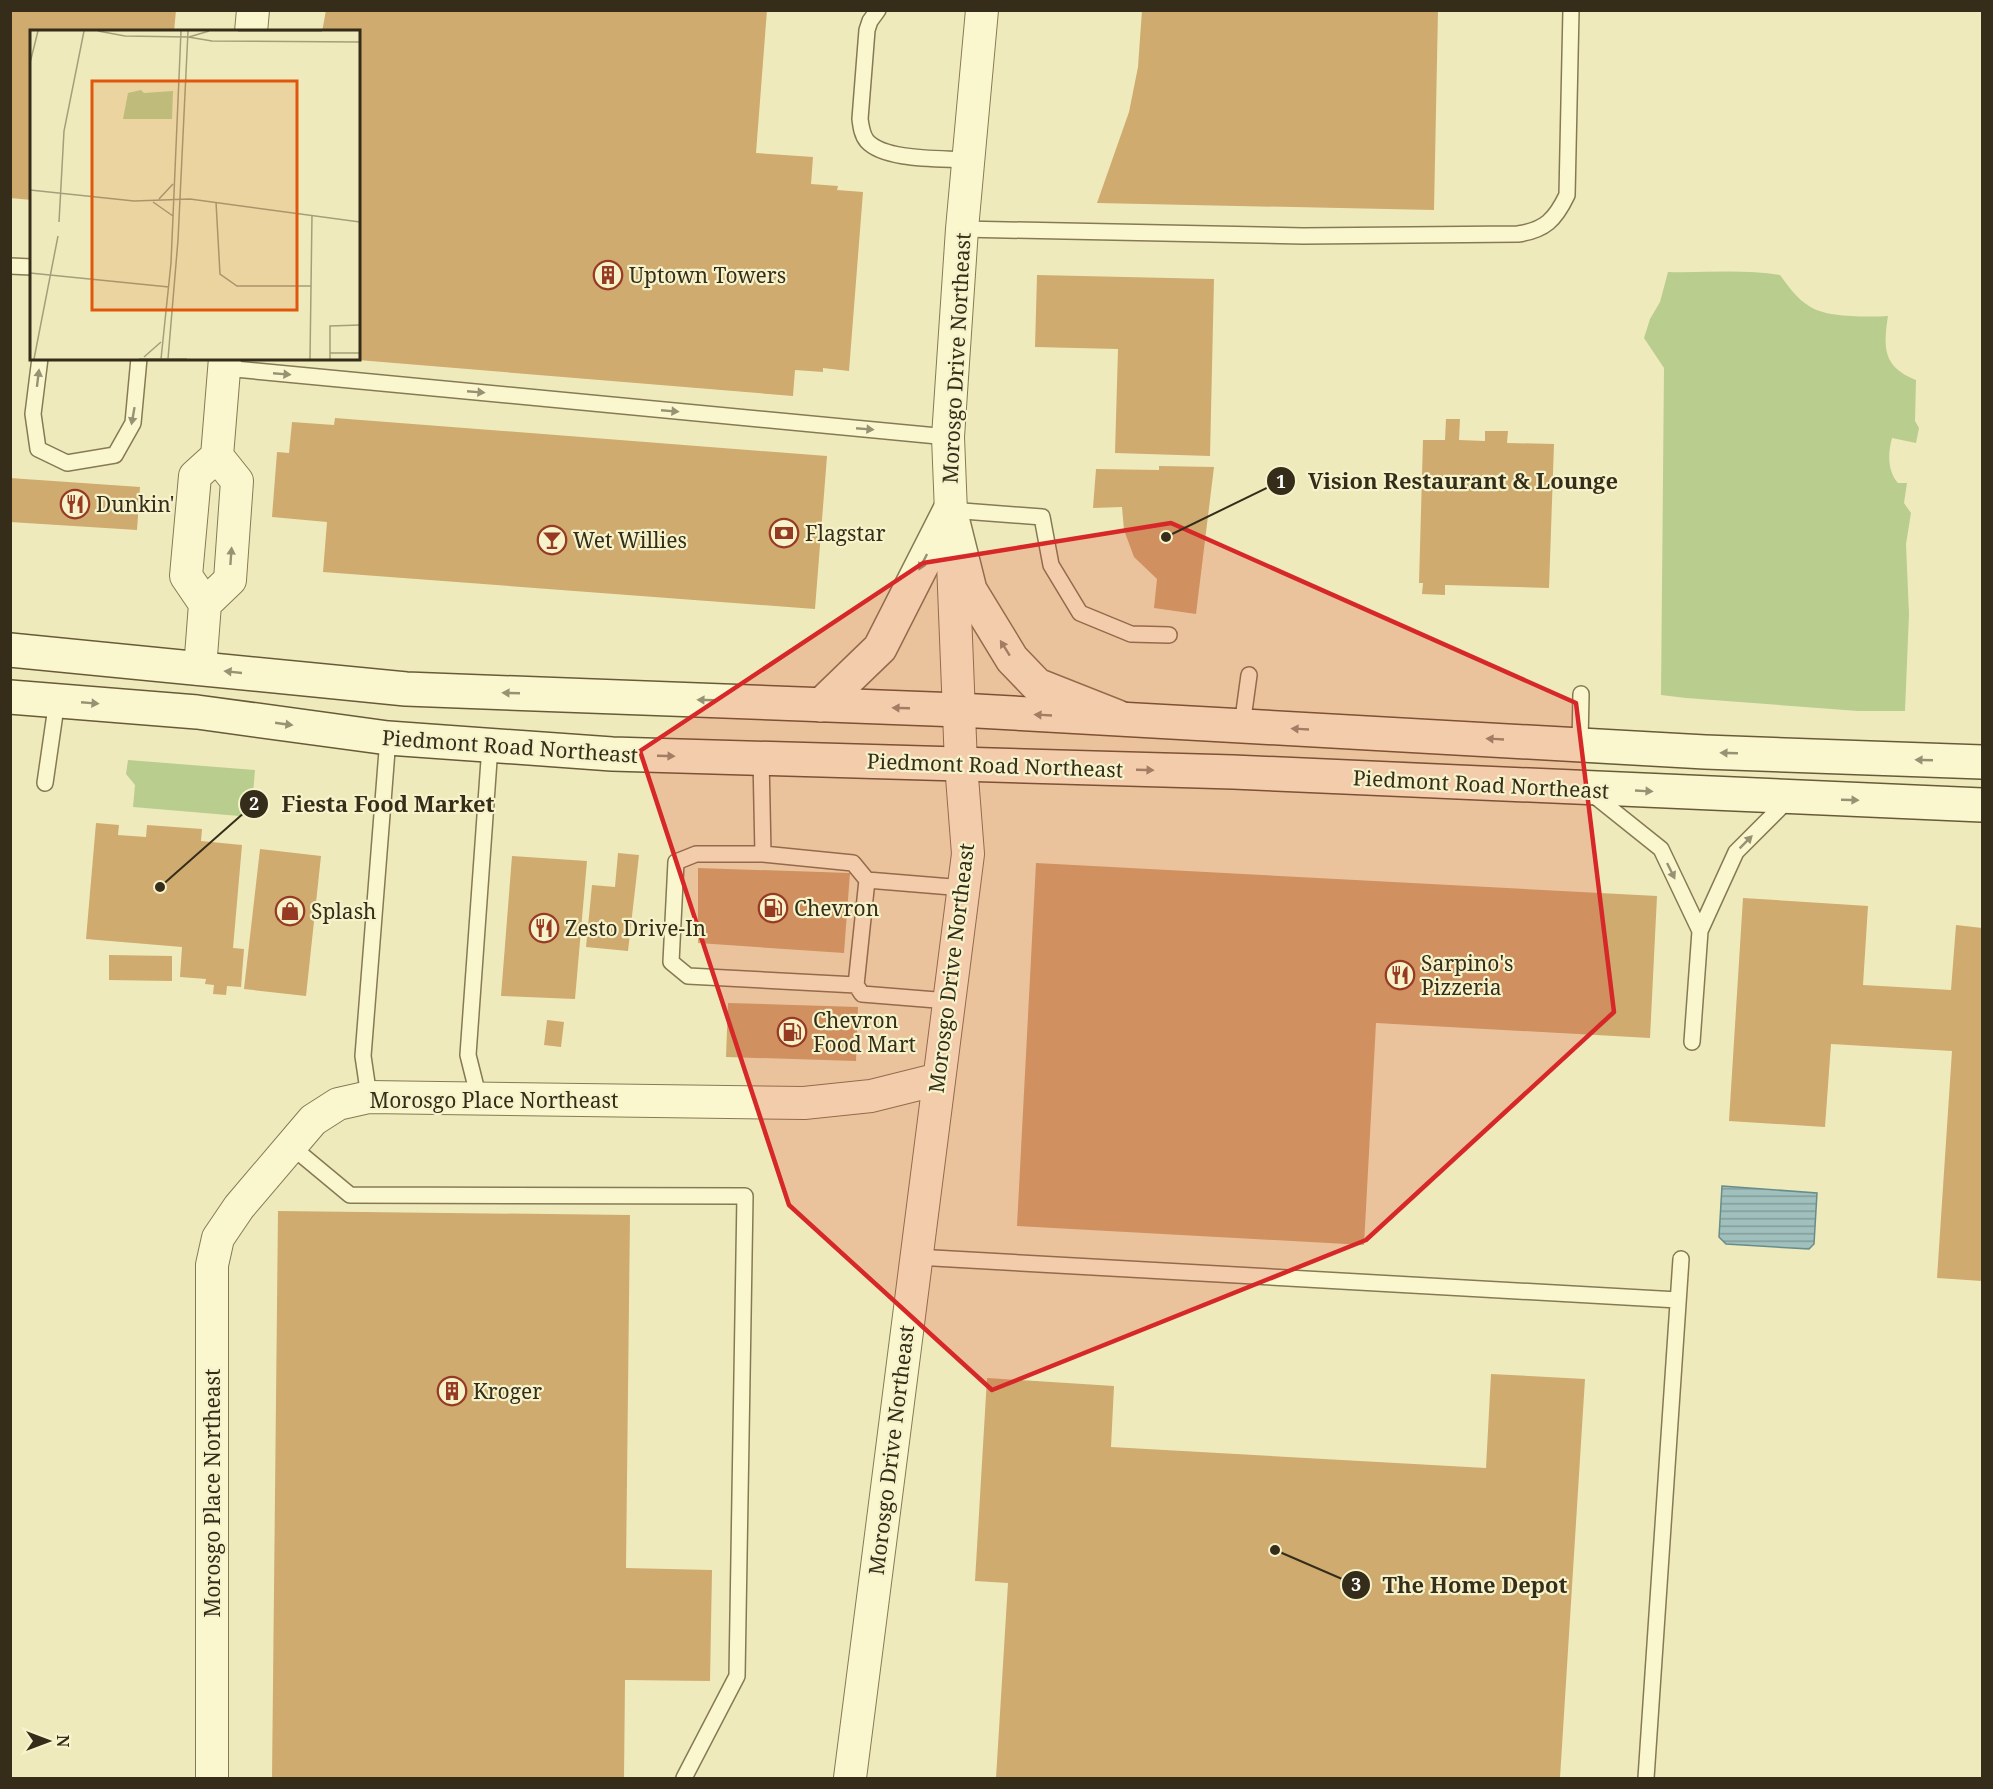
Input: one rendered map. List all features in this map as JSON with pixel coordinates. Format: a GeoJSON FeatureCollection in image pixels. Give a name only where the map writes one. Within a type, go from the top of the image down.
{"type":"FeatureCollection","features":[{"type":"Feature","properties":{"kind":"main road"},"geometry":{"type":"LineString","coordinates":[[821,705],[880,648],[950,510]]}},
{"type":"Feature","properties":{"kind":"main road"},"geometry":{"type":"LineString","coordinates":[[950,510],[970,590],[1012,659],[1037,685],[1124,719]]}},
{"type":"Feature","properties":{"kind":"main road"},"geometry":{"type":"LineString","coordinates":[[10,650],[406,689],[959,710],[1704,752],[1983,762]]}},
{"type":"Feature","properties":{"kind":"main road","name":"Piedmont Road Northeast"},"geometry":{"type":"LineString","coordinates":[[10,697],[197,712],[388,738],[612,754],[1233,772],[1983,805]]}},
{"type":"Feature","properties":{"kind":"street"},"geometry":{"type":"LineString","coordinates":[[251,30],[253,10]]}},
{"type":"Feature","properties":{"kind":"street","name":"Morosgo Drive Northeast"},"geometry":{"type":"LineString","coordinates":[[850,1779],[968,854],[961,764],[948,437],[962,230],[982,10]]}},
{"type":"Feature","properties":{"kind":"street"},"geometry":{"type":"LineString","coordinates":[[205,604],[230,580],[237,481],[217,456],[224,363]]}},
{"type":"Feature","properties":{"kind":"street"},"geometry":{"type":"LineString","coordinates":[[200,669],[205,604],[186,576],[195,476],[217,456]]}},
{"type":"Feature","properties":{"kind":"street","name":"Morosgo Place Northeast"},"geometry":{"type":"LineString","coordinates":[[212,1779],[212,1264],[218,1239],[239,1207],[313,1120],[338,1104],[369,1097],[804,1103],[871,1096],[939,1079]]}},
{"type":"Feature","properties":{"kind":"lane"},"geometry":{"type":"LineString","coordinates":[[878,10],[867,30],[860,119],[865,140],[883,152],[968,160]]}},
{"type":"Feature","properties":{"kind":"lane"},"geometry":{"type":"LineString","coordinates":[[962,230],[1303,236],[1518,234],[1536,231],[1559,211],[1567,195],[1571,10]]}},
{"type":"Feature","properties":{"kind":"lane"},"geometry":{"type":"LineString","coordinates":[[10,266],[30,267]]}},
{"type":"Feature","properties":{"kind":"lane"},"geometry":{"type":"LineString","coordinates":[[40,360],[33,414],[38,449],[67,463],[115,455],[133,423],[139,360]]}},
{"type":"Feature","properties":{"kind":"lane"},"geometry":{"type":"LineString","coordinates":[[224,363],[948,437]]}},
{"type":"Feature","properties":{"kind":"lane"},"geometry":{"type":"LineString","coordinates":[[950,510],[1042,517],[1051,565],[1080,613],[1131,634],[1169,635]]}},
{"type":"Feature","properties":{"kind":"lane"},"geometry":{"type":"LineString","coordinates":[[1242,726],[1249,675]]}},
{"type":"Feature","properties":{"kind":"lane"},"geometry":{"type":"LineString","coordinates":[[1580,744],[1581,694]]}},
{"type":"Feature","properties":{"kind":"lane"},"geometry":{"type":"LineString","coordinates":[[45,783],[57,700]]}},
{"type":"Feature","properties":{"kind":"lane"},"geometry":{"type":"LineString","coordinates":[[369,1097],[363,1056],[388,738]]}},
{"type":"Feature","properties":{"kind":"lane"},"geometry":{"type":"LineString","coordinates":[[479,1099],[468,1055],[490,746]]}},
{"type":"Feature","properties":{"kind":"lane"},"geometry":{"type":"LineString","coordinates":[[761,758],[763,854]]}},
{"type":"Feature","properties":{"kind":"lane"},"geometry":{"type":"LineString","coordinates":[[1585,788],[1660,849],[1700,931]]}},
{"type":"Feature","properties":{"kind":"lane"},"geometry":{"type":"LineString","coordinates":[[1692,1042],[1700,931],[1736,852],[1791,797]]}},
{"type":"Feature","properties":{"kind":"lane"},"geometry":{"type":"LineString","coordinates":[[856,985],[688,976],[671,962],[676,862],[696,854],[763,854],[853,863],[867,880],[856,985],[862,994],[949,1001]]}},
{"type":"Feature","properties":{"kind":"lane"},"geometry":{"type":"LineString","coordinates":[[867,880],[964,888]]}},
{"type":"Feature","properties":{"kind":"lane"},"geometry":{"type":"LineString","coordinates":[[291,1146],[350,1195],[745,1196],[737,1677],[684,1779]]}},
{"type":"Feature","properties":{"kind":"lane"},"geometry":{"type":"LineString","coordinates":[[916,1257],[1678,1300]]}},
{"type":"Feature","properties":{"kind":"lane"},"geometry":{"type":"LineString","coordinates":[[1646,1779],[1681,1259]]}},
{"type":"Feature","properties":{"kind":"highlighted area"},"geometry":{"type":"Polygon","coordinates":[[[1171,523],[1576,703],[1614,1012],[1366,1240],[992,1390],[789,1205],[640,751],[923,563],[1171,523]]]}},
{"type":"Feature","properties":{"kind":"green space"},"geometry":{"type":"Polygon","coordinates":[[[1668,272],[1738,272],[1780,275],[1800,299],[1816,310],[1847,316],[1888,316],[1886,347],[1888,355],[1897,369],[1916,380],[1915,421],[1919,428],[1916,443],[1892,438],[1889,455],[1894,478],[1898,483],[1907,483],[1904,503],[1911,513],[1906,544],[1909,614],[1905,711],[1858,711],[1661,695],[1664,368],[1644,338],[1650,319],[1660,302],[1668,272]]]}},
{"type":"Feature","properties":{"kind":"green space"},"geometry":{"type":"Polygon","coordinates":[[[128,760],[255,770],[251,817],[133,807],[135,785],[126,774],[128,760]]]}},
{"type":"Feature","properties":{"kind":"water"},"geometry":{"type":"Polygon","coordinates":[[[1722,1186],[1817,1193],[1814,1244],[1809,1249],[1726,1244],[1719,1237],[1722,1186]]]}},
{"type":"Feature","properties":{"kind":"building"},"geometry":{"type":"Polygon","coordinates":[[[10,10],[176,10],[174,30],[30,30],[30,200],[10,198],[10,10]]]}},
{"type":"Feature","properties":{"kind":"building","name":"Uptown Towers"},"geometry":{"type":"Polygon","coordinates":[[[326,10],[767,10],[756,153],[813,157],[811,184],[838,186],[837,190],[863,192],[849,371],[823,368],[823,372],[795,370],[793,396],[358,360],[360,360],[360,30],[322,30],[326,10]]]}},
{"type":"Feature","properties":{"kind":"building"},"geometry":{"type":"Polygon","coordinates":[[[1142,10],[1438,10],[1434,210],[1097,203],[1129,112],[1138,67],[1142,10]]]}},
{"type":"Feature","properties":{"kind":"building"},"geometry":{"type":"Polygon","coordinates":[[[1037,275],[1214,279],[1210,456],[1115,453],[1118,349],[1035,347],[1037,275]]]}},
{"type":"Feature","properties":{"kind":"building"},"geometry":{"type":"Polygon","coordinates":[[[335,418],[827,456],[815,609],[323,572],[327,522],[272,517],[277,452],[289,453],[292,422],[334,425],[335,418]]]}},
{"type":"Feature","properties":{"kind":"building"},"geometry":{"type":"Polygon","coordinates":[[[1446,419],[1460,419],[1459,440],[1485,441],[1485,431],[1508,431],[1507,443],[1554,444],[1549,588],[1445,585],[1445,595],[1422,594],[1423,583],[1419,583],[1423,440],[1445,440],[1446,419]]]}},
{"type":"Feature","properties":{"kind":"building"},"geometry":{"type":"Polygon","coordinates":[[[1159,466],[1214,467],[1196,614],[1154,608],[1157,579],[1134,557],[1124,530],[1122,507],[1093,508],[1096,469],[1159,470],[1159,466]]]}},
{"type":"Feature","properties":{"kind":"building","name":"Dunkin'"},"geometry":{"type":"Polygon","coordinates":[[[10,478],[140,487],[137,530],[10,522],[10,478]]]}},
{"type":"Feature","properties":{"kind":"building"},"geometry":{"type":"Polygon","coordinates":[[[96,823],[119,825],[118,835],[146,837],[147,825],[202,829],[201,841],[242,845],[233,948],[244,949],[241,987],[227,986],[226,995],[213,994],[214,985],[205,984],[206,979],[180,977],[182,947],[86,939],[96,823]]]}},
{"type":"Feature","properties":{"kind":"building"},"geometry":{"type":"Polygon","coordinates":[[[260,849],[321,856],[306,996],[244,989],[260,849]]]}},
{"type":"Feature","properties":{"kind":"building"},"geometry":{"type":"Polygon","coordinates":[[[618,853],[639,855],[628,951],[586,947],[592,885],[615,887],[618,853]]]}},
{"type":"Feature","properties":{"kind":"building","name":"Zesto Drive-In"},"geometry":{"type":"Polygon","coordinates":[[[512,856],[587,861],[575,999],[501,996],[512,856]]]}},
{"type":"Feature","properties":{"kind":"building"},"geometry":{"type":"Polygon","coordinates":[[[1036,863],[1657,896],[1650,1038],[1376,1023],[1364,1245],[1017,1226],[1036,863]]]}},
{"type":"Feature","properties":{"kind":"building","name":"Chevron"},"geometry":{"type":"Polygon","coordinates":[[[698,868],[850,873],[844,953],[698,943],[698,868]]]}},
{"type":"Feature","properties":{"kind":"building"},"geometry":{"type":"Polygon","coordinates":[[[1743,898],[1868,906],[1863,985],[1951,990],[1956,925],[1982,928],[1982,1281],[1937,1278],[1952,1051],[1831,1044],[1825,1127],[1729,1121],[1743,898]]]}},
{"type":"Feature","properties":{"kind":"building"},"geometry":{"type":"Polygon","coordinates":[[[109,955],[172,956],[172,981],[109,980],[109,955]]]}},
{"type":"Feature","properties":{"kind":"building","name":"Chevron Food Mart"},"geometry":{"type":"Polygon","coordinates":[[[728,1003],[858,1007],[856,1061],[726,1057],[728,1003]]]}},
{"type":"Feature","properties":{"kind":"building"},"geometry":{"type":"Polygon","coordinates":[[[547,1020],[564,1022],[561,1047],[544,1045],[547,1020]]]}},
{"type":"Feature","properties":{"kind":"building","name":"Kroger"},"geometry":{"type":"Polygon","coordinates":[[[278,1211],[630,1215],[626,1568],[712,1570],[710,1681],[625,1680],[624,1778],[272,1778],[278,1211]]]}},
{"type":"Feature","properties":{"kind":"building"},"geometry":{"type":"Polygon","coordinates":[[[1491,1374],[1585,1379],[1560,1778],[996,1778],[1008,1583],[975,1581],[987,1378],[1114,1386],[1111,1447],[1486,1468],[1491,1374]]]}},
{"type":"Feature","properties":{"kind":"place","name":"Uptown Towers"},"geometry":{"type":"Point","coordinates":[608,275]}},
{"type":"Feature","properties":{"kind":"place","name":"Dunkin'"},"geometry":{"type":"Point","coordinates":[75,504]}},
{"type":"Feature","properties":{"kind":"place","name":"Flagstar"},"geometry":{"type":"Point","coordinates":[784,533]}},
{"type":"Feature","properties":{"kind":"place","name":"Vision Restaurant & Lounge"},"geometry":{"type":"Point","coordinates":[1166,537]}},
{"type":"Feature","properties":{"kind":"place","name":"Wet Willies"},"geometry":{"type":"Point","coordinates":[552,540]}},
{"type":"Feature","properties":{"kind":"place","name":"Fiesta Food Market"},"geometry":{"type":"Point","coordinates":[160,887]}},
{"type":"Feature","properties":{"kind":"place","name":"Chevron"},"geometry":{"type":"Point","coordinates":[773,908]}},
{"type":"Feature","properties":{"kind":"place","name":"Splash"},"geometry":{"type":"Point","coordinates":[290,911]}},
{"type":"Feature","properties":{"kind":"place","name":"Zesto Drive-In"},"geometry":{"type":"Point","coordinates":[544,928]}},
{"type":"Feature","properties":{"kind":"place","name":"Sarpino's Pizzeria"},"geometry":{"type":"Point","coordinates":[1400,975]}},
{"type":"Feature","properties":{"kind":"place","name":"Chevron Food Mart"},"geometry":{"type":"Point","coordinates":[792,1032]}},
{"type":"Feature","properties":{"kind":"place","name":"Kroger"},"geometry":{"type":"Point","coordinates":[452,1391]}},
{"type":"Feature","properties":{"kind":"place","name":"The Home Depot"},"geometry":{"type":"Point","coordinates":[1275,1550]}}]}
